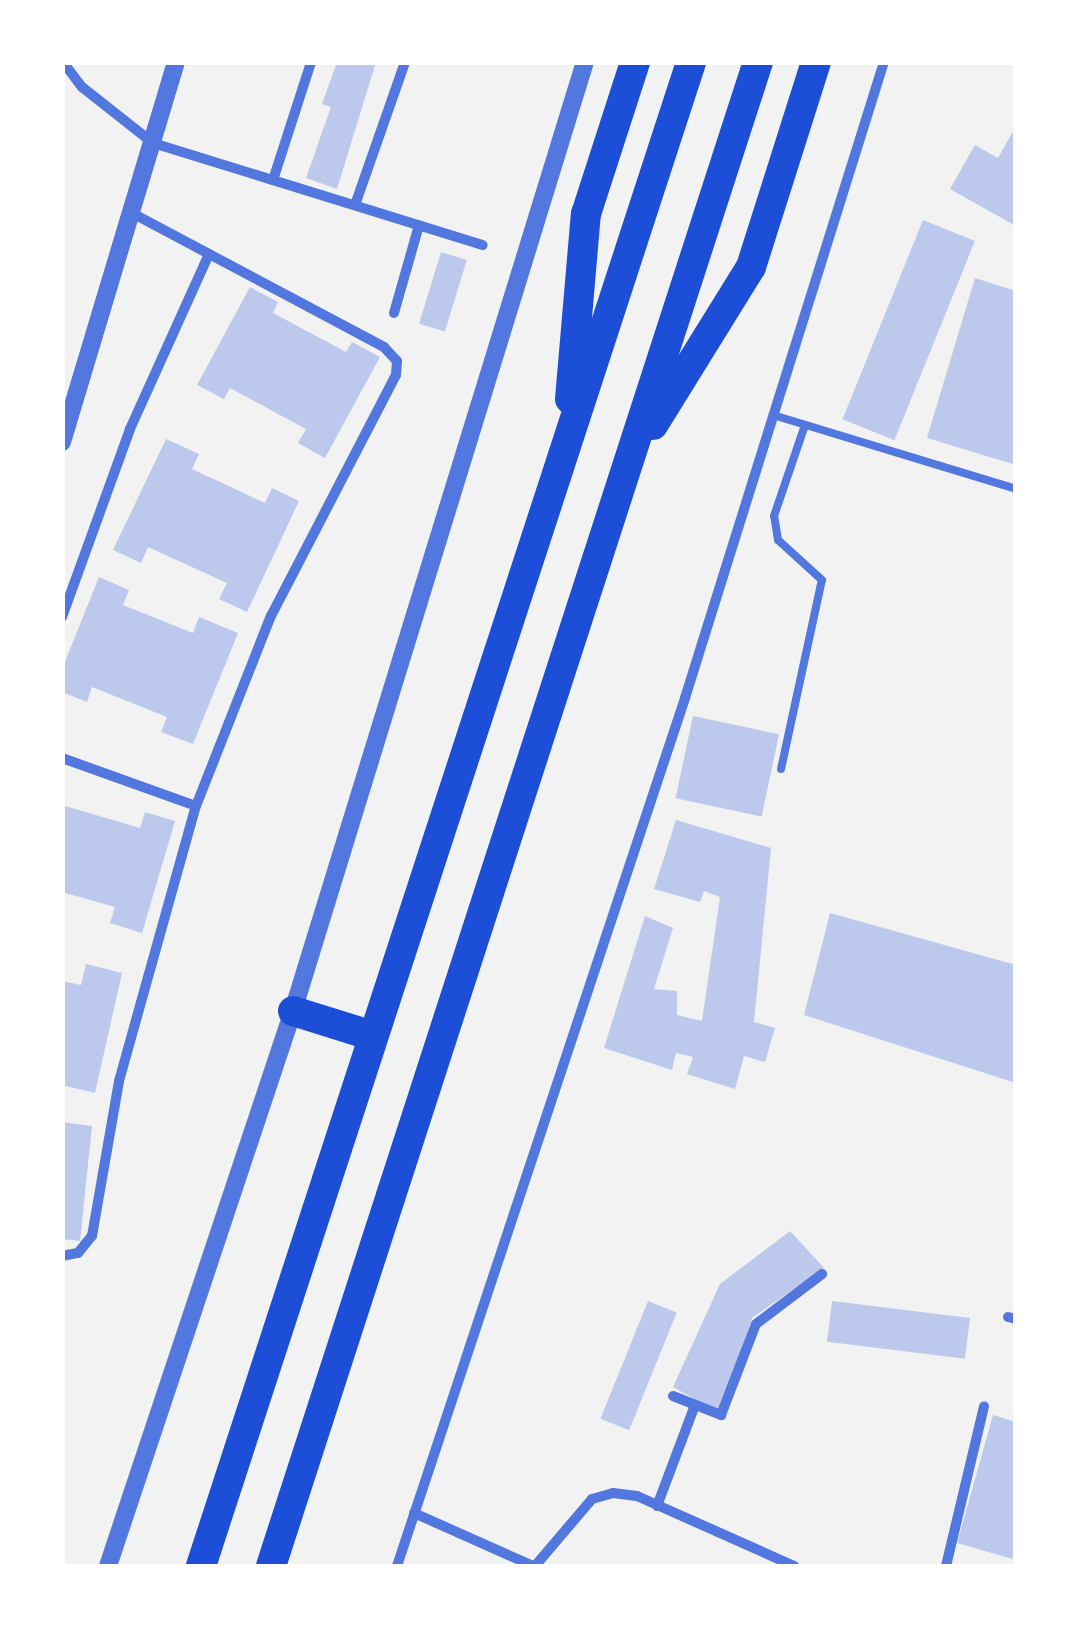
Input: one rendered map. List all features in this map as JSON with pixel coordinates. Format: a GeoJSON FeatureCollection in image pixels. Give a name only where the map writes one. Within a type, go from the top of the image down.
{"type":"FeatureCollection","features":[{"type":"Feature","properties":{"kind":"highway"},"geometry":{"type":"LineString","coordinates":[[565,452],[586,214],[635,62]]}},
{"type":"Feature","properties":{"kind":"highway"},"geometry":{"type":"LineString","coordinates":[[200,1566],[370,1035],[691,62]]}},
{"type":"Feature","properties":{"kind":"highway"},"geometry":{"type":"LineString","coordinates":[[271,1566],[758,62]]}},
{"type":"Feature","properties":{"kind":"highway"},"geometry":{"type":"LineString","coordinates":[[628,466],[751,267],[816,62]]}},
{"type":"Feature","properties":{"kind":"highway"},"geometry":{"type":"LineString","coordinates":[[292,1011],[370,1035]]}},
{"type":"Feature","properties":{"kind":"street"},"geometry":{"type":"LineString","coordinates":[[63,62],[82,87],[152,143],[483,245]]}},
{"type":"Feature","properties":{"kind":"street"},"geometry":{"type":"LineString","coordinates":[[62,442],[134,214],[176,62]]}},
{"type":"Feature","properties":{"kind":"street"},"geometry":{"type":"LineString","coordinates":[[272,180],[310,62]]}},
{"type":"Feature","properties":{"kind":"street"},"geometry":{"type":"LineString","coordinates":[[355,205],[405,62]]}},
{"type":"Feature","properties":{"kind":"street"},"geometry":{"type":"LineString","coordinates":[[108,1566],[292,1011],[585,62]]}},
{"type":"Feature","properties":{"kind":"street"},"geometry":{"type":"LineString","coordinates":[[397,1566],[774,415],[884,62]]}},
{"type":"Feature","properties":{"kind":"street"},"geometry":{"type":"LineString","coordinates":[[62,1256],[78,1253],[92,1236],[119,1081],[196,806],[271,616],[396,375],[397,361],[384,348],[134,214]]}},
{"type":"Feature","properties":{"kind":"street"},"geometry":{"type":"LineString","coordinates":[[394,313],[419,225]]}},
{"type":"Feature","properties":{"kind":"street"},"geometry":{"type":"LineString","coordinates":[[62,616],[130,429],[209,254]]}},
{"type":"Feature","properties":{"kind":"street"},"geometry":{"type":"LineString","coordinates":[[62,758],[196,806]]}},
{"type":"Feature","properties":{"kind":"street"},"geometry":{"type":"LineString","coordinates":[[673,1396],[721,1415],[756,1324],[822,1274]]}},
{"type":"Feature","properties":{"kind":"street"},"geometry":{"type":"LineString","coordinates":[[658,1506],[695,1406]]}},
{"type":"Feature","properties":{"kind":"street"},"geometry":{"type":"LineString","coordinates":[[946,1566],[984,1406]]}},
{"type":"Feature","properties":{"kind":"street"},"geometry":{"type":"LineString","coordinates":[[414,1513],[534,1566],[592,1500],[613,1494],[658,1506],[794,1566]]}},
{"type":"Feature","properties":{"kind":"lane"},"geometry":{"type":"LineString","coordinates":[[774,415],[1016,489]]}},
{"type":"Feature","properties":{"kind":"lane"},"geometry":{"type":"LineString","coordinates":[[780,770],[822,580],[778,540],[774,516],[805,424]]}},
{"type":"Feature","properties":{"kind":"building"},"geometry":{"type":"Polygon","coordinates":[[[337,62],[376,62],[337,189],[306,178],[331,107],[322,104],[337,62]]]}},
{"type":"Feature","properties":{"kind":"building"},"geometry":{"type":"Polygon","coordinates":[[[1016,126],[1016,226],[950,189],[975,145],[998,158],[1016,126]]]}},
{"type":"Feature","properties":{"kind":"building"},"geometry":{"type":"Polygon","coordinates":[[[923,220],[975,241],[894,440],[842,419],[923,220]]]}},
{"type":"Feature","properties":{"kind":"building"},"geometry":{"type":"Polygon","coordinates":[[[441,252],[467,260],[445,332],[419,324],[441,252]]]}},
{"type":"Feature","properties":{"kind":"building"},"geometry":{"type":"Polygon","coordinates":[[[975,278],[1016,291],[1016,465],[927,438],[975,278]]]}},
{"type":"Feature","properties":{"kind":"building"},"geometry":{"type":"Polygon","coordinates":[[[250,287],[278,302],[273,313],[346,352],[352,342],[380,357],[325,458],[298,443],[306,429],[230,388],[224,399],[197,385],[250,287]]]}},
{"type":"Feature","properties":{"kind":"building"},"geometry":{"type":"Polygon","coordinates":[[[166,439],[199,454],[192,469],[265,503],[272,488],[299,501],[247,612],[219,599],[227,583],[148,547],[141,563],[113,550],[166,439]]]}},
{"type":"Feature","properties":{"kind":"building"},"geometry":{"type":"Polygon","coordinates":[[[99,577],[129,590],[123,605],[193,633],[199,617],[238,633],[193,744],[161,732],[167,717],[92,687],[87,702],[62,692],[62,669],[99,577]]]}},
{"type":"Feature","properties":{"kind":"building"},"geometry":{"type":"Polygon","coordinates":[[[693,716],[779,734],[762,816],[676,798],[693,716]]]}},
{"type":"Feature","properties":{"kind":"building"},"geometry":{"type":"Polygon","coordinates":[[[62,805],[140,828],[145,812],[175,821],[142,933],[110,923],[115,907],[62,892],[62,805]]]}},
{"type":"Feature","properties":{"kind":"building"},"geometry":{"type":"Polygon","coordinates":[[[676,820],[771,848],[754,1022],[775,1028],[765,1062],[744,1056],[735,1089],[687,1074],[693,1057],[676,1053],[672,1070],[604,1048],[645,916],[673,928],[654,989],[677,991],[677,1015],[702,1021],[720,897],[704,891],[700,902],[654,889],[676,820]]]}},
{"type":"Feature","properties":{"kind":"building"},"geometry":{"type":"Polygon","coordinates":[[[830,913],[1016,965],[1016,1083],[804,1015],[830,913]]]}},
{"type":"Feature","properties":{"kind":"building"},"geometry":{"type":"Polygon","coordinates":[[[86,964],[122,973],[95,1093],[62,1085],[62,981],[81,985],[86,964]]]}},
{"type":"Feature","properties":{"kind":"building"},"geometry":{"type":"Polygon","coordinates":[[[62,1122],[92,1126],[80,1241],[62,1239],[62,1122]]]}},
{"type":"Feature","properties":{"kind":"building"},"geometry":{"type":"Polygon","coordinates":[[[790,1231],[824,1268],[752,1318],[719,1413],[673,1387],[720,1284],[790,1231]]]}},
{"type":"Feature","properties":{"kind":"building"},"geometry":{"type":"Polygon","coordinates":[[[648,1301],[677,1313],[629,1430],[600,1419],[648,1301]]]}},
{"type":"Feature","properties":{"kind":"building"},"geometry":{"type":"Polygon","coordinates":[[[832,1301],[970,1318],[965,1359],[827,1342],[832,1301]]]}},
{"type":"Feature","properties":{"kind":"building"},"geometry":{"type":"Polygon","coordinates":[[[993,1415],[1016,1422],[1016,1560],[957,1543],[993,1415]]]}}]}
